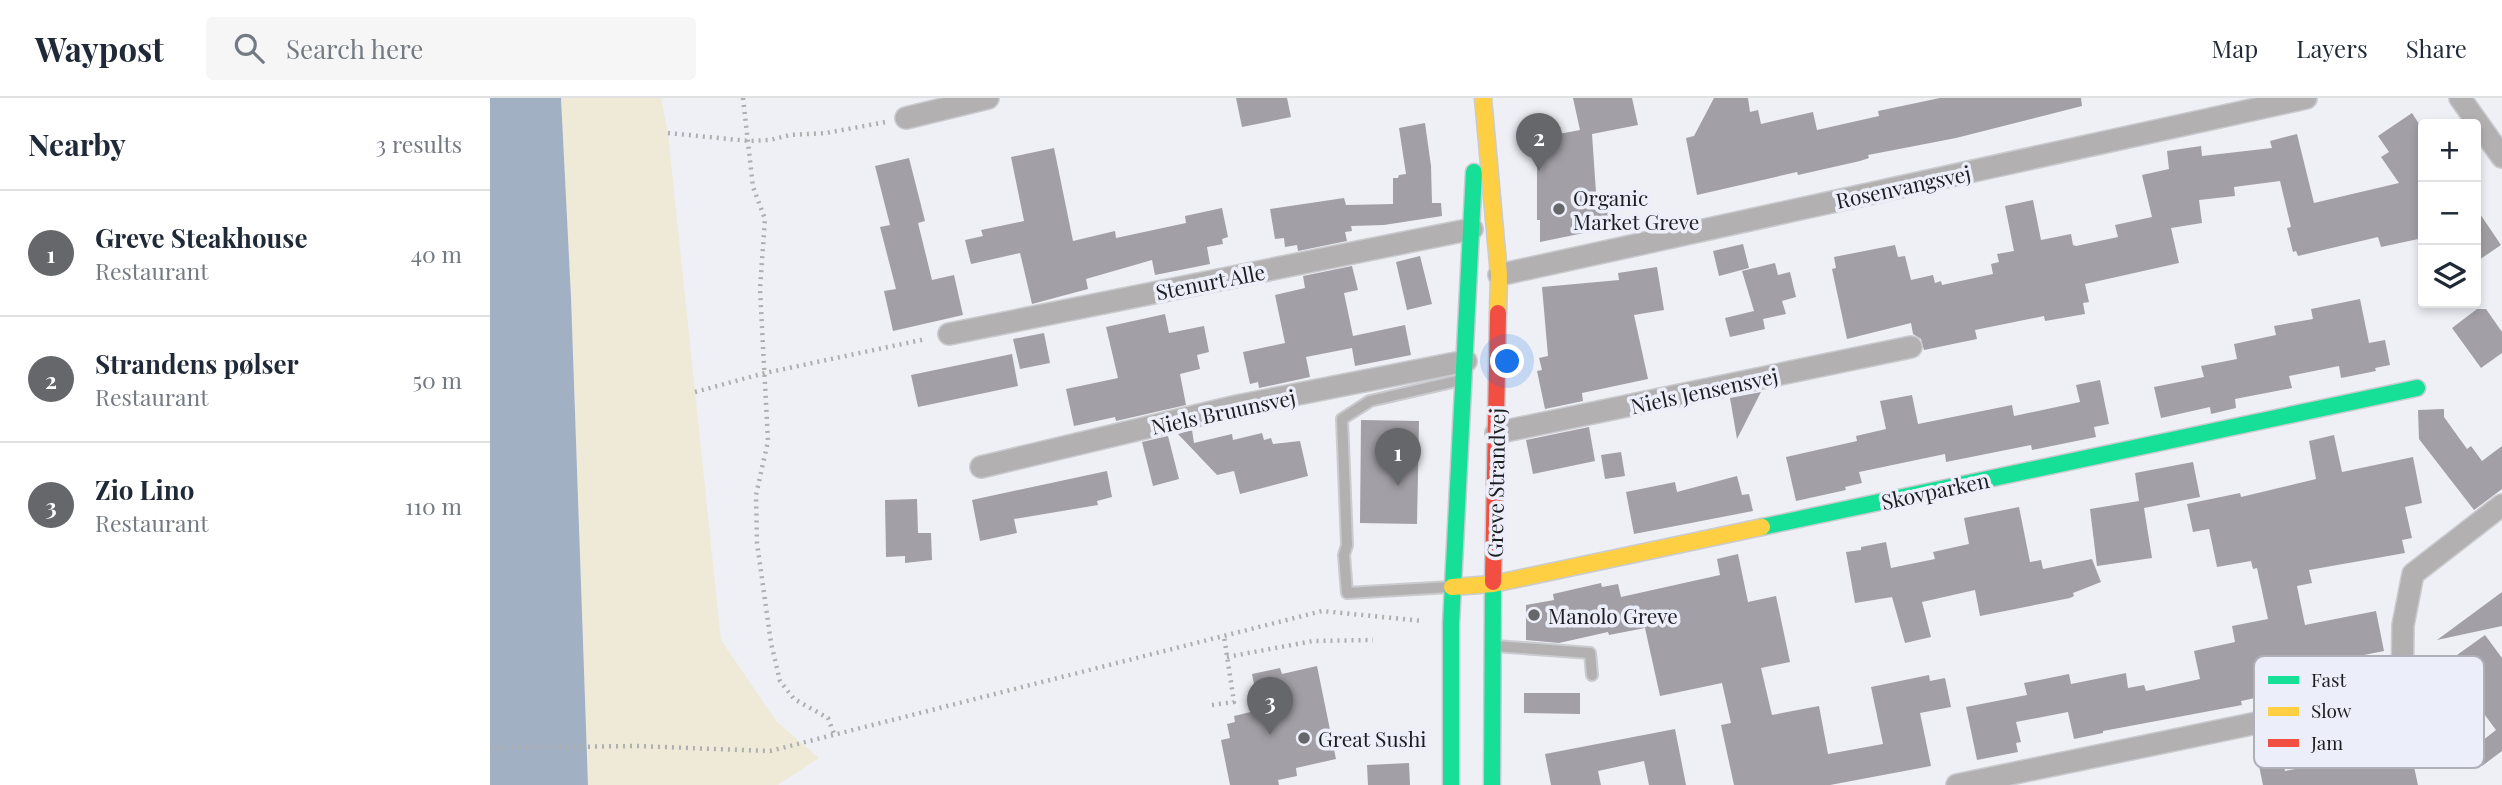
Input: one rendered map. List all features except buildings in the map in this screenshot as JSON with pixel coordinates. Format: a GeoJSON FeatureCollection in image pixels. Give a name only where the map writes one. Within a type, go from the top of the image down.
{"type":"FeatureCollection","features":[{"type":"Feature","properties":{"kind":"main road","name":"Greve Strandvej"},"geometry":{"type":"LineString","coordinates":[[1451,785],[1452,587],[1472,229],[1476,98]]}},
{"type":"Feature","properties":{"kind":"main road","name":"Greve Strandvej"},"geometry":{"type":"LineString","coordinates":[[1483,98],[1499,275],[1492,785]]}},
{"type":"Feature","properties":{"kind":"main road","name":"Skovparken"},"geometry":{"type":"LineString","coordinates":[[1452,587],[1493,584],[2417,388]]}},
{"type":"Feature","properties":{"kind":"street"},"geometry":{"type":"LineString","coordinates":[[906,118],[988,98]]}},
{"type":"Feature","properties":{"kind":"street","name":"Rosenvangsvej"},"geometry":{"type":"LineString","coordinates":[[1499,275],[2306,98]]}},
{"type":"Feature","properties":{"kind":"street"},"geometry":{"type":"LineString","coordinates":[[2460,98],[2502,157]]}},
{"type":"Feature","properties":{"kind":"street","name":"Stenurt Alle"},"geometry":{"type":"LineString","coordinates":[[949,334],[1472,229]]}},
{"type":"Feature","properties":{"kind":"street","name":"Niels Jensensvej"},"geometry":{"type":"LineString","coordinates":[[1496,432],[1911,346]]}},
{"type":"Feature","properties":{"kind":"street","name":"Niels Bruunsvej"},"geometry":{"type":"LineString","coordinates":[[981,467],[1237,406],[1465,370]]}},
{"type":"Feature","properties":{"kind":"street"},"geometry":{"type":"LineString","coordinates":[[2403,656],[2403,625],[2413,573],[2502,505]]}},
{"type":"Feature","properties":{"kind":"street"},"geometry":{"type":"LineString","coordinates":[[1958,785],[2254,724]]}},
{"type":"Feature","properties":{"kind":"lane"},"geometry":{"type":"LineString","coordinates":[[1452,587],[1347,593],[1343,555],[1347,545],[1342,419],[1370,401],[1465,370]]}},
{"type":"Feature","properties":{"kind":"lane"},"geometry":{"type":"LineString","coordinates":[[1493,646],[1590,653],[1592,675]]}},
{"type":"Feature","properties":{"kind":"path"},"geometry":{"type":"LineString","coordinates":[[743,98],[754,187],[765,219],[760,289],[768,440],[757,495],[757,543],[771,643],[780,681],[794,699],[828,718],[834,734]]}},
{"type":"Feature","properties":{"kind":"path"},"geometry":{"type":"LineString","coordinates":[[668,132],[749,141],[826,133],[906,118]]}},
{"type":"Feature","properties":{"kind":"path"},"geometry":{"type":"LineString","coordinates":[[695,392],[765,373],[949,334]]}},
{"type":"Feature","properties":{"kind":"path"},"geometry":{"type":"LineString","coordinates":[[490,748],[636,746],[771,751],[1322,611],[1451,624]]}},
{"type":"Feature","properties":{"kind":"path"},"geometry":{"type":"LineString","coordinates":[[1212,705],[1234,702],[1224,636]]}},
{"type":"Feature","properties":{"kind":"path"},"geometry":{"type":"LineString","coordinates":[[1227,657],[1313,641],[1373,640]]}},
{"type":"Feature","properties":{"kind":"sand"},"geometry":{"type":"Polygon","coordinates":[[[561,98],[661,98],[668,133],[721,640],[777,722],[819,758],[778,785],[588,785],[571,297],[561,98]]]}},
{"type":"Feature","properties":{"kind":"water"},"geometry":{"type":"Polygon","coordinates":[[[490,98],[561,98],[571,297],[588,785],[490,785],[490,98]]]}},
{"type":"Feature","properties":{"kind":"traffic: fast"},"geometry":{"type":"LineString","coordinates":[[1451,785],[1451,624],[1474,172]]}},
{"type":"Feature","properties":{"kind":"traffic: fast"},"geometry":{"type":"LineString","coordinates":[[1762,527],[2417,388]]}},
{"type":"Feature","properties":{"kind":"traffic: fast"},"geometry":{"type":"LineString","coordinates":[[1492,785],[1493,582]]}},
{"type":"Feature","properties":{"kind":"traffic: slow"},"geometry":{"type":"LineString","coordinates":[[1483,98],[1499,275],[1498,313]]}},
{"type":"Feature","properties":{"kind":"traffic: slow"},"geometry":{"type":"LineString","coordinates":[[1452,587],[1493,584],[1762,527]]}},
{"type":"Feature","properties":{"kind":"traffic: jam"},"geometry":{"type":"LineString","coordinates":[[1493,582],[1498,313]]}},
{"type":"Feature","properties":{"kind":"place","name":"Strandens pølser"},"geometry":{"type":"Point","coordinates":[1539,171]}},
{"type":"Feature","properties":{"kind":"place","name":"Organic Market Greve"},"geometry":{"type":"Point","coordinates":[1559,209]}},
{"type":"Feature","properties":{"kind":"place","name":"Greve Steakhouse"},"geometry":{"type":"Point","coordinates":[1398,486]}},
{"type":"Feature","properties":{"kind":"place","name":"Manolo Greve"},"geometry":{"type":"Point","coordinates":[1534,615]}},
{"type":"Feature","properties":{"kind":"place","name":"Zio Lino"},"geometry":{"type":"Point","coordinates":[1270,735]}},
{"type":"Feature","properties":{"kind":"place","name":"Great Sushi"},"geometry":{"type":"Point","coordinates":[1304,738]}}]}
